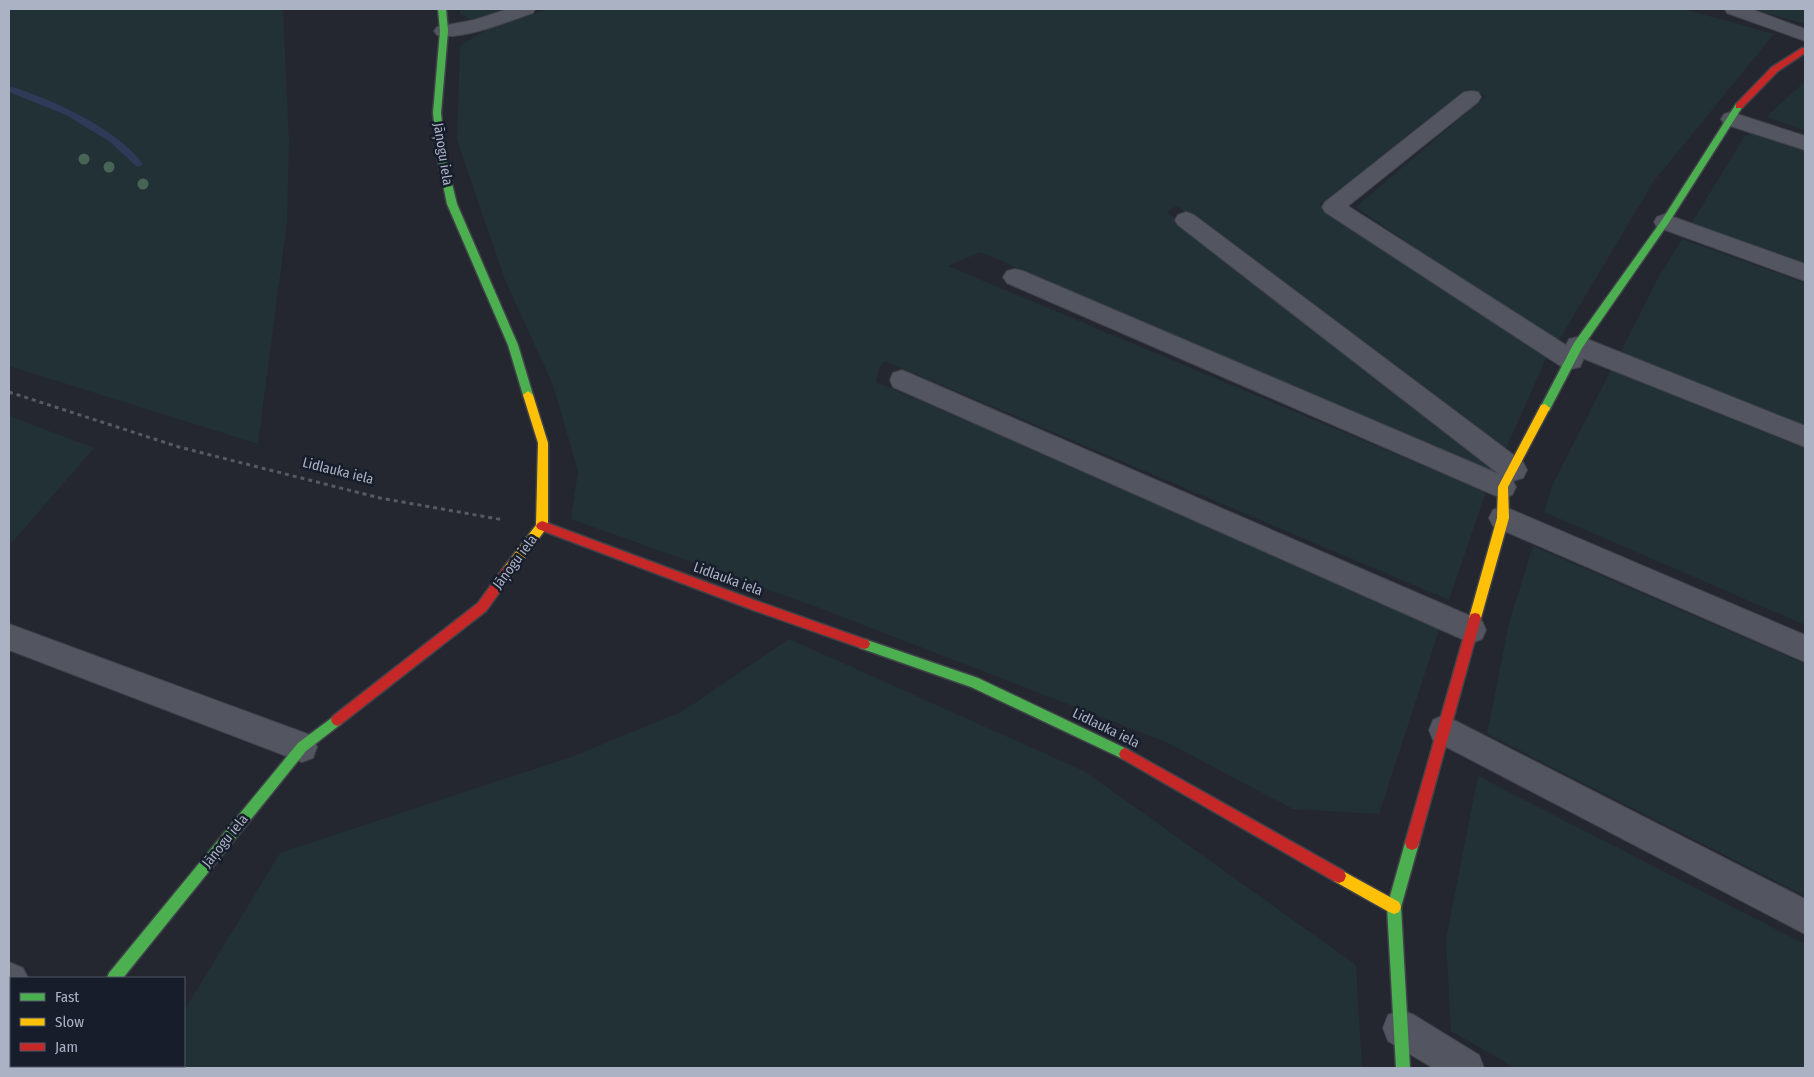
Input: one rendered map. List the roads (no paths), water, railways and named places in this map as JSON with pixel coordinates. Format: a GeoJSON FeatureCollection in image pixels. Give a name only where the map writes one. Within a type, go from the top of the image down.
{"type":"FeatureCollection","features":[{"type":"Feature","properties":{"kind":"street","name":"Jāņogu iela"},"geometry":{"type":"LineString","coordinates":[[115,977],[302,747],[482,607],[542,526],[543,443],[513,345],[452,204],[442,160],[437,113],[444,31],[442,9]]}},
{"type":"Feature","properties":{"kind":"street"},"geometry":{"type":"LineString","coordinates":[[444,31],[478,26],[526,9]]}},
{"type":"Feature","properties":{"kind":"street"},"geometry":{"type":"LineString","coordinates":[[1734,9],[1805,35]]}},
{"type":"Feature","properties":{"kind":"street"},"geometry":{"type":"LineString","coordinates":[[1403,1068],[1394,907],[1503,518],[1508,478],[1574,353],[1665,222],[1740,104],[1775,69],[1805,50]]}},
{"type":"Feature","properties":{"kind":"street"},"geometry":{"type":"LineString","coordinates":[[1471,97],[1333,207],[1574,353],[1805,437]]}},
{"type":"Feature","properties":{"kind":"street"},"geometry":{"type":"LineString","coordinates":[[1731,119],[1805,143]]}},
{"type":"Feature","properties":{"kind":"street"},"geometry":{"type":"LineString","coordinates":[[1186,220],[1508,478]]}},
{"type":"Feature","properties":{"kind":"street"},"geometry":{"type":"LineString","coordinates":[[1665,222],[1805,273]]}},
{"type":"Feature","properties":{"kind":"street"},"geometry":{"type":"LineString","coordinates":[[1015,277],[1508,478]]}},
{"type":"Feature","properties":{"kind":"street"},"geometry":{"type":"LineString","coordinates":[[902,380],[1472,630]]}},
{"type":"Feature","properties":{"kind":"street"},"geometry":{"type":"LineString","coordinates":[[1503,518],[1805,649]]}},
{"type":"Feature","properties":{"kind":"street","name":"Lidlauka iela"},"geometry":{"type":"LineString","coordinates":[[542,526],[754,605],[974,682],[1135,759],[1394,907]]}},
{"type":"Feature","properties":{"kind":"street"},"geometry":{"type":"LineString","coordinates":[[9,637],[302,747]]}},
{"type":"Feature","properties":{"kind":"street"},"geometry":{"type":"LineString","coordinates":[[1444,730],[1805,917]]}},
{"type":"Feature","properties":{"kind":"street"},"geometry":{"type":"LineString","coordinates":[[1400,1028],[1466,1068]]}},
{"type":"Feature","properties":{"kind":"waterway"},"geometry":{"type":"LineString","coordinates":[[9,89],[69,113],[112,139],[139,164]]}}]}
